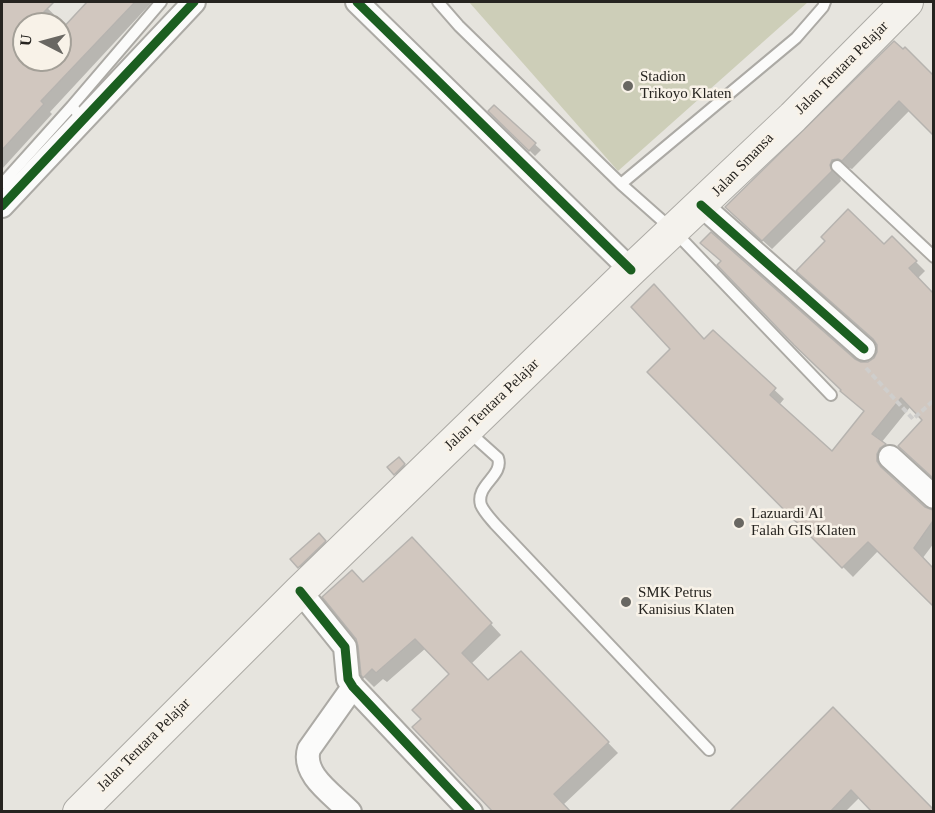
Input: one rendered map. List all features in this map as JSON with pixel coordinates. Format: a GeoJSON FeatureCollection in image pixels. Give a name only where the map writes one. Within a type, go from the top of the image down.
{"type":"FeatureCollection","features":[{"type":"Feature","properties":{"kind":"main road","name":"Jalan Tentara Pelajar"},"geometry":{"type":"LineString","coordinates":[[79,812],[300,591],[632,270],[701,205],[798,122],[907,2]]}},
{"type":"Feature","properties":{"kind":"street"},"geometry":{"type":"LineString","coordinates":[[2,206],[77,113],[194,2]]}},
{"type":"Feature","properties":{"kind":"street"},"geometry":{"type":"LineString","coordinates":[[357,2],[632,270]]}},
{"type":"Feature","properties":{"kind":"street"},"geometry":{"type":"LineString","coordinates":[[701,205],[861,355]]}},
{"type":"Feature","properties":{"kind":"street"},"geometry":{"type":"LineString","coordinates":[[891,457],[933,497]]}},
{"type":"Feature","properties":{"kind":"street"},"geometry":{"type":"LineString","coordinates":[[300,591],[345,647],[348,679],[353,687],[471,812]]}},
{"type":"Feature","properties":{"kind":"street"},"geometry":{"type":"LineString","coordinates":[[350,812],[312,774],[307,757],[309,749],[353,687]]}},
{"type":"Feature","properties":{"kind":"lane"},"geometry":{"type":"LineString","coordinates":[[2,184],[77,113],[161,2]]}},
{"type":"Feature","properties":{"kind":"lane"},"geometry":{"type":"LineString","coordinates":[[438,2],[459,26],[621,184],[674,231],[831,395]]}},
{"type":"Feature","properties":{"kind":"lane"},"geometry":{"type":"LineString","coordinates":[[621,184],[796,38],[825,2]]}},
{"type":"Feature","properties":{"kind":"lane"},"geometry":{"type":"LineString","coordinates":[[837,166],[933,257]]}},
{"type":"Feature","properties":{"kind":"lane"},"geometry":{"type":"LineString","coordinates":[[466,430],[498,458],[499,462],[499,467],[482,491],[480,497],[483,509],[709,750]]}},
{"type":"Feature","properties":{"kind":"path"},"geometry":{"type":"LineString","coordinates":[[861,355],[913,419],[933,400]]}},
{"type":"Feature","properties":{"kind":"green space","name":"Stadion Trikoyo Klaten"},"geometry":{"type":"Polygon","coordinates":[[[469,2],[808,2],[618,171],[469,2]]]}},
{"type":"Feature","properties":{"kind":"building"},"geometry":{"type":"Polygon","coordinates":[[[2,2],[54,2],[44,12],[12,12],[12,72],[69,72],[41,101],[44,104],[2,150],[2,2]]]}},
{"type":"Feature","properties":{"kind":"building"},"geometry":{"type":"Polygon","coordinates":[[[87,2],[135,2],[72,68],[72,18],[87,2]]]}},
{"type":"Feature","properties":{"kind":"building"},"geometry":{"type":"Polygon","coordinates":[[[894,41],[903,49],[905,47],[933,75],[933,135],[899,101],[842,161],[832,160],[830,165],[832,171],[762,241],[725,207],[894,41]]]}},
{"type":"Feature","properties":{"kind":"building"},"geometry":{"type":"Polygon","coordinates":[[[494,105],[536,143],[529,151],[488,111],[494,105]]]}},
{"type":"Feature","properties":{"kind":"building"},"geometry":{"type":"Polygon","coordinates":[[[848,209],[884,244],[892,236],[917,261],[909,268],[933,293],[933,478],[898,446],[922,420],[901,398],[872,434],[886,444],[877,454],[877,461],[881,467],[925,507],[933,510],[933,521],[914,548],[933,568],[933,606],[868,542],[842,568],[647,372],[670,349],[631,307],[654,284],[704,339],[713,330],[776,388],[770,395],[832,451],[864,411],[840,391],[794,345],[717,265],[721,261],[700,243],[711,232],[855,359],[868,362],[877,352],[877,345],[873,339],[796,271],[825,241],[821,237],[848,209]]]}},
{"type":"Feature","properties":{"kind":"building"},"geometry":{"type":"Polygon","coordinates":[[[399,457],[405,464],[394,475],[387,467],[399,457]]]}},
{"type":"Feature","properties":{"kind":"building"},"geometry":{"type":"Polygon","coordinates":[[[319,533],[326,541],[298,568],[290,559],[319,533]]]}},
{"type":"Feature","properties":{"kind":"building"},"geometry":{"type":"Polygon","coordinates":[[[412,537],[492,623],[462,653],[488,680],[521,651],[609,742],[554,794],[571,812],[493,812],[412,727],[421,719],[412,710],[449,674],[415,639],[376,673],[372,669],[363,678],[361,675],[356,639],[322,597],[352,570],[363,582],[412,537]]]}},
{"type":"Feature","properties":{"kind":"building"},"geometry":{"type":"Polygon","coordinates":[[[833,707],[933,809],[933,812],[872,812],[851,790],[830,812],[729,812],[833,707]]]}},
{"type":"Feature","properties":{"kind":"cycle path"},"geometry":{"type":"LineString","coordinates":[[2,206],[194,2]]}},
{"type":"Feature","properties":{"kind":"cycle path"},"geometry":{"type":"LineString","coordinates":[[357,2],[631,270]]}},
{"type":"Feature","properties":{"kind":"cycle path"},"geometry":{"type":"LineString","coordinates":[[701,205],[864,349]]}},
{"type":"Feature","properties":{"kind":"cycle path"},"geometry":{"type":"LineString","coordinates":[[300,591],[345,647],[348,679],[353,687],[471,812]]}},
{"type":"Feature","properties":{"kind":"place","name":"Stadion Trikoyo Klaten"},"geometry":{"type":"Point","coordinates":[628,86]}},
{"type":"Feature","properties":{"kind":"place","name":"Lazuardi Al Falah GIS Klaten"},"geometry":{"type":"Point","coordinates":[739,523]}},
{"type":"Feature","properties":{"kind":"place","name":"SMK Petrus Kanisius Klaten"},"geometry":{"type":"Point","coordinates":[626,602]}}]}
